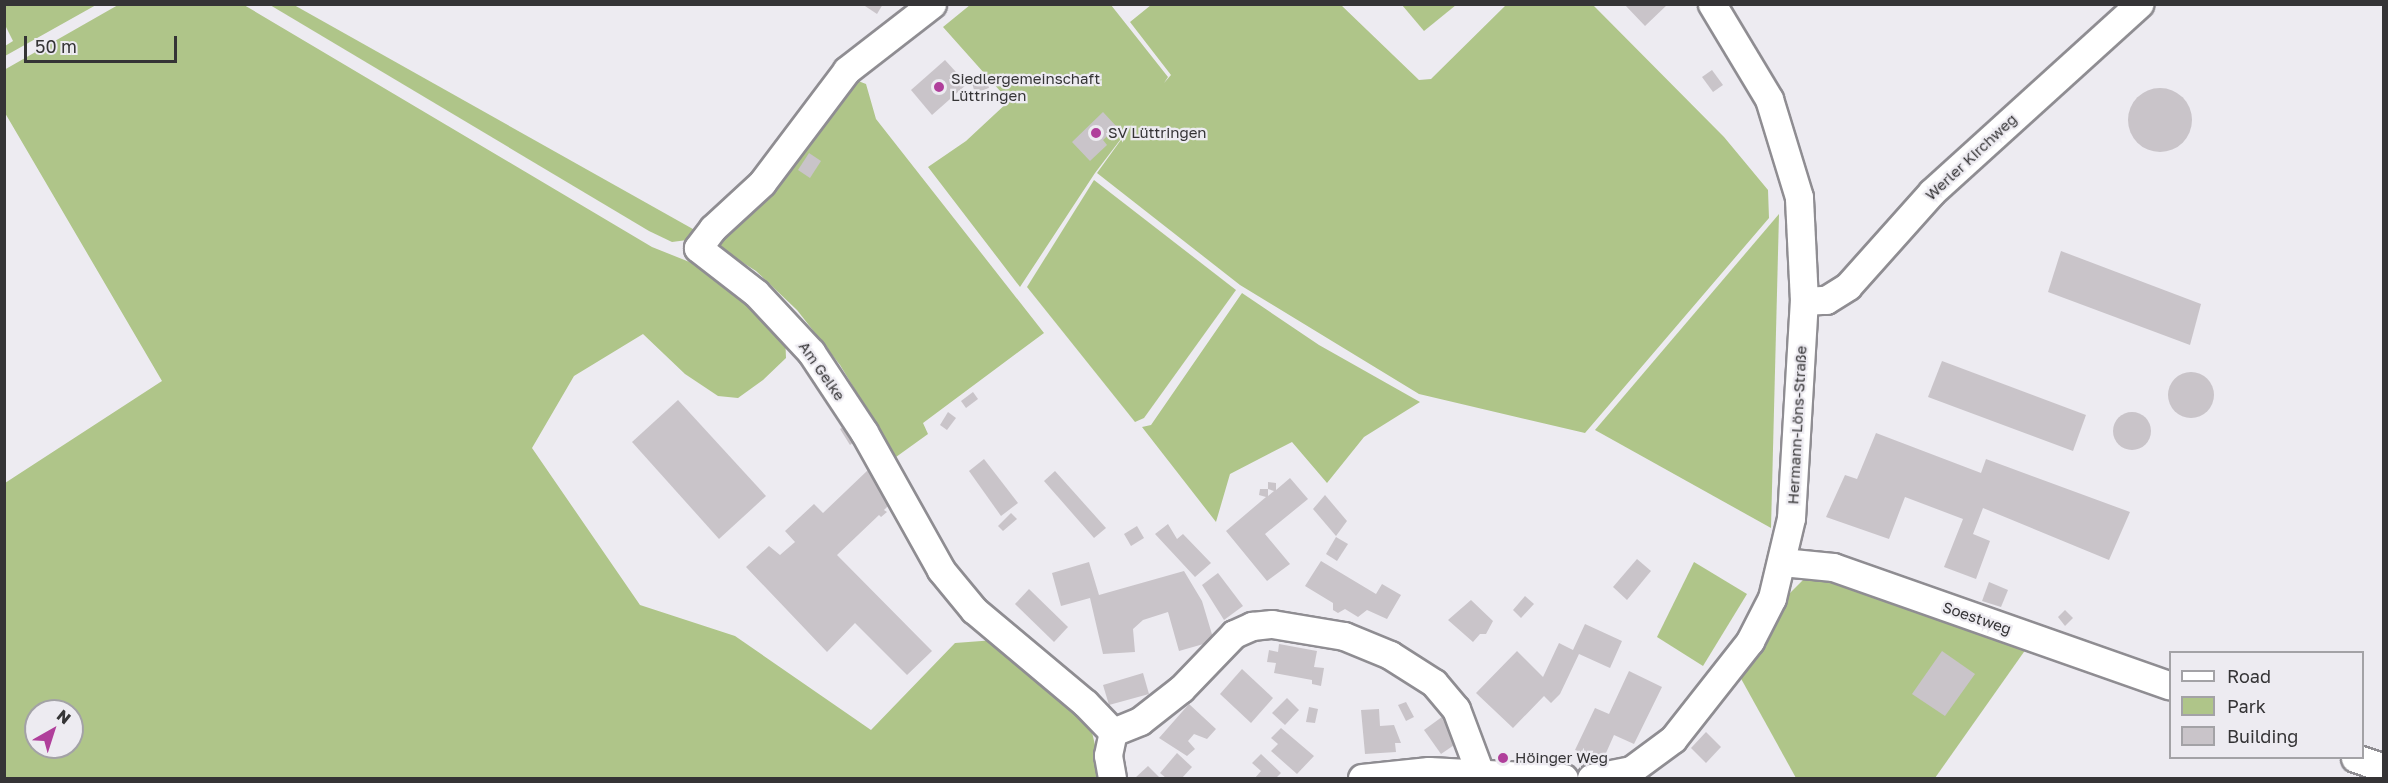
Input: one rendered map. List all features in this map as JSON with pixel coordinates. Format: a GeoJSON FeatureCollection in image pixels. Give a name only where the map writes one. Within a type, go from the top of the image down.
{"type":"FeatureCollection","features":[{"type":"Feature","properties":{"kind":"street","name":"Am Gelke"},"geometry":{"type":"LineString","coordinates":[[932,4],[847,70],[762,183],[713,228],[698,248],[756,293],[811,352],[864,432],[941,570],[974,610],[1085,703],[1113,732]]}},
{"type":"Feature","properties":{"kind":"street","name":"Hermann-Löns-Straße"},"geometry":{"type":"LineString","coordinates":[[1591,778],[1634,774],[1673,739],[1750,641],[1772,598],[1791,518],[1804,301],[1798,197],[1769,99],[1712,4]]}},
{"type":"Feature","properties":{"kind":"street","name":"Werler Kirchweg"},"geometry":{"type":"LineString","coordinates":[[1804,301],[1826,300],[1848,286],[1932,192],[2139,4]]}},
{"type":"Feature","properties":{"kind":"street","name":"Soestweg"},"geometry":{"type":"LineString","coordinates":[[1782,562],[1833,567],[2169,686]]}},
{"type":"Feature","properties":{"kind":"street"},"geometry":{"type":"LineString","coordinates":[[1112,778],[1108,755],[1113,732],[1140,721],[1181,689],[1234,634],[1252,626],[1272,624],[1344,636],[1390,655],[1434,683],[1456,709],[1480,773]]}},
{"type":"Feature","properties":{"kind":"street"},"geometry":{"type":"LineString","coordinates":[[2358,759],[2384,768]]}},
{"type":"Feature","properties":{"kind":"street"},"geometry":{"type":"LineString","coordinates":[[1362,778],[1429,771],[1564,778]]}},
{"type":"Feature","properties":{"kind":"green space"},"geometry":{"type":"Polygon","coordinates":[[[5,4],[96,5],[5,56],[5,46],[13,41],[5,25],[5,4]]]}},
{"type":"Feature","properties":{"kind":"green space"},"geometry":{"type":"Polygon","coordinates":[[[118,5],[244,5],[652,247],[712,271],[785,332],[786,358],[763,380],[738,398],[718,396],[685,374],[643,334],[574,376],[532,448],[640,605],[735,636],[871,730],[955,643],[995,640],[1090,724],[1103,778],[5,778],[5,483],[162,381],[5,113],[4,70],[118,5]]]}},
{"type":"Feature","properties":{"kind":"green space"},"geometry":{"type":"Polygon","coordinates":[[[270,5],[294,5],[700,233],[687,240],[672,242],[649,231],[270,5]]]}},
{"type":"Feature","properties":{"kind":"green space"},"geometry":{"type":"Polygon","coordinates":[[[970,5],[1111,5],[1168,77],[1164,83],[1171,75],[1130,22],[1151,5],[1341,5],[1419,80],[1431,79],[1506,5],[1593,5],[1724,137],[1768,190],[1769,218],[1585,433],[1419,394],[1240,285],[1097,173],[1136,119],[1095,173],[1020,287],[928,167],[966,141],[1009,101],[943,27],[970,5]]]}},
{"type":"Feature","properties":{"kind":"green space"},"geometry":{"type":"Polygon","coordinates":[[[1402,5],[1456,5],[1424,31],[1402,5]]]}},
{"type":"Feature","properties":{"kind":"green space"},"geometry":{"type":"Polygon","coordinates":[[[853,79],[866,84],[876,119],[1044,333],[923,423],[928,434],[896,457],[840,365],[797,310],[756,271],[737,259],[730,268],[715,254],[718,229],[853,79]]]}},
{"type":"Feature","properties":{"kind":"green space"},"geometry":{"type":"Polygon","coordinates":[[[1094,180],[1236,290],[1144,418],[1135,422],[1027,287],[1094,180]]]}},
{"type":"Feature","properties":{"kind":"green space"},"geometry":{"type":"Polygon","coordinates":[[[1779,214],[1771,528],[1595,430],[1779,214]]]}},
{"type":"Feature","properties":{"kind":"green space"},"geometry":{"type":"Polygon","coordinates":[[[1242,293],[1319,345],[1420,402],[1364,437],[1327,483],[1292,442],[1230,474],[1216,522],[1142,427],[1151,425],[1242,293]]]}},
{"type":"Feature","properties":{"kind":"green space"},"geometry":{"type":"Polygon","coordinates":[[[1694,562],[1747,594],[1703,666],[1657,637],[1694,562]]]}},
{"type":"Feature","properties":{"kind":"green space"},"geometry":{"type":"Polygon","coordinates":[[[1829,575],[2026,649],[1935,778],[1796,778],[1739,675],[1785,598],[1805,578],[1829,575]]]}},
{"type":"Feature","properties":{"kind":"building"},"geometry":{"type":"Polygon","coordinates":[[[862,4],[883,4],[877,14],[862,4]]]}},
{"type":"Feature","properties":{"kind":"building"},"geometry":{"type":"Polygon","coordinates":[[[1620,4],[1668,4],[1645,26],[1625,5],[1620,4]]]}},
{"type":"Feature","properties":{"kind":"building","name":"Siedlergemeinschaft Lüttringen"},"geometry":{"type":"Polygon","coordinates":[[[945,60],[967,84],[932,115],[911,90],[945,60]]]}},
{"type":"Feature","properties":{"kind":"building"},"geometry":{"type":"Polygon","coordinates":[[[1712,70],[1723,85],[1713,92],[1702,77],[1712,70]]]}},
{"type":"Feature","properties":{"kind":"building"},"geometry":{"type":"Polygon","coordinates":[[[985,76],[989,88],[975,93],[971,80],[985,76]]]}},
{"type":"Feature","properties":{"kind":"building"},"geometry":{"type":"Polygon","coordinates":[[[2160,88],[2172,90],[2183,97],[2190,108],[2192,120],[2190,132],[2183,143],[2172,150],[2160,152],[2148,150],[2137,143],[2130,132],[2128,120],[2130,108],[2137,97],[2148,90],[2160,88]]]}},
{"type":"Feature","properties":{"kind":"building","name":"SV Lüttringen"},"geometry":{"type":"Polygon","coordinates":[[[1103,112],[1117,127],[1103,140],[1107,145],[1090,161],[1072,142],[1103,112]]]}},
{"type":"Feature","properties":{"kind":"building"},"geometry":{"type":"Polygon","coordinates":[[[809,153],[821,161],[810,178],[798,170],[809,153]]]}},
{"type":"Feature","properties":{"kind":"building"},"geometry":{"type":"Polygon","coordinates":[[[2061,251],[2201,304],[2190,345],[2048,292],[2061,251]]]}},
{"type":"Feature","properties":{"kind":"building"},"geometry":{"type":"Polygon","coordinates":[[[1942,361],[2086,415],[2073,451],[1928,397],[1942,361]]]}},
{"type":"Feature","properties":{"kind":"building"},"geometry":{"type":"Polygon","coordinates":[[[2191,372],[2207,379],[2214,395],[2207,411],[2191,418],[2175,411],[2168,395],[2175,379],[2191,372]]]}},
{"type":"Feature","properties":{"kind":"building"},"geometry":{"type":"Polygon","coordinates":[[[973,392],[978,399],[966,408],[961,401],[973,392]]]}},
{"type":"Feature","properties":{"kind":"building"},"geometry":{"type":"Polygon","coordinates":[[[678,400],[766,496],[719,539],[632,442],[678,400]]]}},
{"type":"Feature","properties":{"kind":"building"},"geometry":{"type":"Polygon","coordinates":[[[948,412],[956,418],[947,430],[940,425],[948,412]]]}},
{"type":"Feature","properties":{"kind":"building"},"geometry":{"type":"Polygon","coordinates":[[[2132,412],[2145,418],[2151,431],[2145,444],[2132,450],[2119,444],[2113,431],[2119,418],[2132,412]]]}},
{"type":"Feature","properties":{"kind":"building"},"geometry":{"type":"Polygon","coordinates":[[[851,422],[860,438],[850,445],[840,429],[851,422]]]}},
{"type":"Feature","properties":{"kind":"building"},"geometry":{"type":"Polygon","coordinates":[[[1876,433],[1981,473],[1986,459],[2130,512],[2109,560],[1983,508],[1973,534],[1990,541],[1976,579],[1944,567],[1963,519],[1905,497],[1889,539],[1826,517],[1845,475],[1857,479],[1876,433]]]}},
{"type":"Feature","properties":{"kind":"building"},"geometry":{"type":"Polygon","coordinates":[[[984,459],[1018,503],[1001,516],[969,471],[984,459]]]}},
{"type":"Feature","properties":{"kind":"building"},"geometry":{"type":"Polygon","coordinates":[[[868,470],[895,499],[884,510],[887,512],[881,517],[879,515],[837,555],[932,651],[907,675],[855,623],[827,652],[746,567],[769,546],[780,555],[795,542],[785,531],[814,504],[823,513],[868,470]]]}},
{"type":"Feature","properties":{"kind":"building"},"geometry":{"type":"Polygon","coordinates":[[[1055,471],[1106,528],[1094,538],[1044,481],[1055,471]]]}},
{"type":"Feature","properties":{"kind":"building"},"geometry":{"type":"Polygon","coordinates":[[[1290,478],[1308,499],[1265,534],[1290,564],[1267,581],[1226,531],[1266,497],[1259,495],[1260,489],[1268,489],[1268,482],[1276,483],[1276,490],[1290,478]]]}},
{"type":"Feature","properties":{"kind":"building"},"geometry":{"type":"Polygon","coordinates":[[[1325,495],[1347,521],[1336,536],[1313,509],[1325,495]]]}},
{"type":"Feature","properties":{"kind":"building"},"geometry":{"type":"Polygon","coordinates":[[[1011,513],[1017,519],[1003,531],[998,526],[1011,513]]]}},
{"type":"Feature","properties":{"kind":"building"},"geometry":{"type":"Polygon","coordinates":[[[1168,524],[1177,539],[1183,534],[1211,563],[1195,577],[1155,534],[1168,524]]]}},
{"type":"Feature","properties":{"kind":"building"},"geometry":{"type":"Polygon","coordinates":[[[1137,526],[1144,538],[1131,546],[1124,534],[1137,526]]]}},
{"type":"Feature","properties":{"kind":"building"},"geometry":{"type":"Polygon","coordinates":[[[1336,537],[1348,544],[1337,561],[1326,554],[1336,537]]]}},
{"type":"Feature","properties":{"kind":"building"},"geometry":{"type":"Polygon","coordinates":[[[1637,559],[1651,571],[1627,600],[1613,587],[1637,559]]]}},
{"type":"Feature","properties":{"kind":"building"},"geometry":{"type":"Polygon","coordinates":[[[1321,561],[1376,594],[1382,584],[1401,595],[1387,619],[1367,610],[1358,617],[1345,609],[1338,613],[1333,610],[1333,603],[1305,586],[1321,561]]]}},
{"type":"Feature","properties":{"kind":"building"},"geometry":{"type":"Polygon","coordinates":[[[1089,562],[1099,595],[1184,571],[1202,601],[1214,641],[1179,651],[1168,612],[1143,620],[1133,629],[1135,652],[1103,654],[1090,598],[1061,606],[1052,573],[1089,562]]]}},
{"type":"Feature","properties":{"kind":"building"},"geometry":{"type":"Polygon","coordinates":[[[1218,573],[1243,606],[1224,620],[1202,585],[1218,573]]]}},
{"type":"Feature","properties":{"kind":"building"},"geometry":{"type":"Polygon","coordinates":[[[1989,582],[2008,590],[2001,607],[1982,601],[1989,582]]]}},
{"type":"Feature","properties":{"kind":"building"},"geometry":{"type":"Polygon","coordinates":[[[1029,589],[1068,627],[1054,642],[1015,604],[1029,589]]]}},
{"type":"Feature","properties":{"kind":"building"},"geometry":{"type":"Polygon","coordinates":[[[1525,596],[1534,604],[1521,618],[1513,610],[1525,596]]]}},
{"type":"Feature","properties":{"kind":"building"},"geometry":{"type":"Polygon","coordinates":[[[1471,600],[1493,621],[1486,634],[1480,634],[1473,642],[1448,620],[1471,600]]]}},
{"type":"Feature","properties":{"kind":"building"},"geometry":{"type":"Polygon","coordinates":[[[2065,610],[2073,618],[2065,626],[2058,617],[2065,610]]]}},
{"type":"Feature","properties":{"kind":"building"},"geometry":{"type":"Polygon","coordinates":[[[1585,624],[1622,641],[1610,668],[1579,654],[1560,694],[1551,703],[1544,696],[1513,728],[1476,693],[1517,651],[1543,677],[1559,643],[1573,650],[1585,624]]]}},
{"type":"Feature","properties":{"kind":"building"},"geometry":{"type":"Polygon","coordinates":[[[1279,644],[1317,651],[1314,667],[1324,668],[1321,686],[1312,684],[1312,680],[1274,673],[1276,663],[1267,662],[1269,650],[1278,652],[1279,644]]]}},
{"type":"Feature","properties":{"kind":"building"},"geometry":{"type":"Polygon","coordinates":[[[1942,651],[1975,674],[1945,716],[1912,694],[1942,651]]]}},
{"type":"Feature","properties":{"kind":"building"},"geometry":{"type":"Polygon","coordinates":[[[1242,669],[1273,698],[1251,723],[1220,694],[1242,669]]]}},
{"type":"Feature","properties":{"kind":"building"},"geometry":{"type":"Polygon","coordinates":[[[1629,671],[1662,687],[1634,744],[1614,735],[1602,762],[1575,750],[1595,708],[1609,714],[1629,671]]]}},
{"type":"Feature","properties":{"kind":"building"},"geometry":{"type":"Polygon","coordinates":[[[1143,673],[1149,694],[1109,705],[1103,685],[1143,673]]]}},
{"type":"Feature","properties":{"kind":"building"},"geometry":{"type":"Polygon","coordinates":[[[1287,698],[1299,710],[1285,725],[1272,713],[1287,698]]]}},
{"type":"Feature","properties":{"kind":"building"},"geometry":{"type":"Polygon","coordinates":[[[1406,702],[1414,717],[1406,721],[1398,705],[1406,702]]]}},
{"type":"Feature","properties":{"kind":"building"},"geometry":{"type":"Polygon","coordinates":[[[1189,704],[1216,729],[1207,739],[1194,734],[1188,741],[1195,749],[1187,756],[1159,738],[1189,704]]]}},
{"type":"Feature","properties":{"kind":"building"},"geometry":{"type":"Polygon","coordinates":[[[1309,707],[1318,709],[1315,723],[1306,722],[1309,707]]]}},
{"type":"Feature","properties":{"kind":"building"},"geometry":{"type":"Polygon","coordinates":[[[1379,709],[1380,726],[1394,725],[1401,743],[1395,743],[1396,752],[1365,754],[1361,710],[1379,709]]]}},
{"type":"Feature","properties":{"kind":"building"},"geometry":{"type":"Polygon","coordinates":[[[1446,714],[1463,739],[1441,754],[1424,730],[1446,714]]]}},
{"type":"Feature","properties":{"kind":"building"},"geometry":{"type":"Polygon","coordinates":[[[1281,728],[1314,756],[1297,774],[1271,751],[1278,744],[1271,738],[1281,728]]]}},
{"type":"Feature","properties":{"kind":"building"},"geometry":{"type":"Polygon","coordinates":[[[1706,732],[1721,747],[1706,763],[1691,748],[1706,732]]]}},
{"type":"Feature","properties":{"kind":"building"},"geometry":{"type":"Polygon","coordinates":[[[1177,753],[1192,767],[1182,778],[1166,778],[1160,773],[1177,753]]]}},
{"type":"Feature","properties":{"kind":"building"},"geometry":{"type":"Polygon","coordinates":[[[1261,754],[1281,773],[1276,778],[1255,778],[1261,771],[1252,763],[1261,754]]]}},
{"type":"Feature","properties":{"kind":"building"},"geometry":{"type":"Polygon","coordinates":[[[1148,766],[1160,778],[1135,778],[1148,766]]]}},
{"type":"Feature","properties":{"kind":"place","name":"Siedlergemeinschaft Lüttringen"},"geometry":{"type":"Point","coordinates":[939,87]}},
{"type":"Feature","properties":{"kind":"place","name":"SV Lüttringen"},"geometry":{"type":"Point","coordinates":[1096,133]}},
{"type":"Feature","properties":{"kind":"place","name":"Höinger Weg"},"geometry":{"type":"Point","coordinates":[1503,758]}}]}
